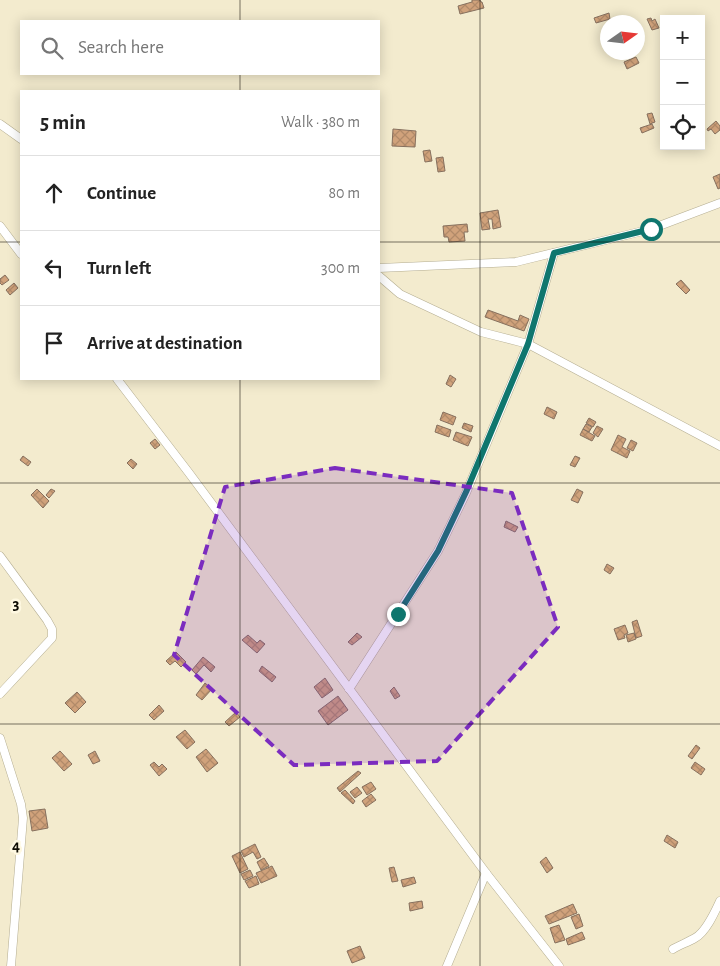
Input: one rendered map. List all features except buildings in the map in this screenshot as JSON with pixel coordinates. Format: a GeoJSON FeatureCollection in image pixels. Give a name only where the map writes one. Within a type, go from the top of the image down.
{"type":"FeatureCollection","features":[{"type":"Feature","properties":{"kind":"street"},"geometry":{"type":"LineString","coordinates":[[0,124],[20,138]]}},
{"type":"Feature","properties":{"kind":"street"},"geometry":{"type":"LineString","coordinates":[[380,268],[516,262],[651,229],[720,203]]}},
{"type":"Feature","properties":{"kind":"street"},"geometry":{"type":"LineString","coordinates":[[0,226],[20,253]]}},
{"type":"Feature","properties":{"kind":"street"},"geometry":{"type":"LineString","coordinates":[[349,689],[438,551],[466,492],[528,344],[554,253]]}},
{"type":"Feature","properties":{"kind":"street"},"geometry":{"type":"LineString","coordinates":[[380,277],[400,294],[481,332],[528,344],[720,446]]}},
{"type":"Feature","properties":{"kind":"street"},"geometry":{"type":"LineString","coordinates":[[118,380],[195,481],[486,874],[560,966]]}},
{"type":"Feature","properties":{"kind":"street"},"geometry":{"type":"LineString","coordinates":[[0,556],[47,620],[52,630],[52,638],[0,694]]}},
{"type":"Feature","properties":{"kind":"street"},"geometry":{"type":"LineString","coordinates":[[0,738],[21,804],[23,818],[11,966]]}},
{"type":"Feature","properties":{"kind":"street"},"geometry":{"type":"LineString","coordinates":[[447,966],[486,874]]}},
{"type":"Feature","properties":{"kind":"street"},"geometry":{"type":"LineString","coordinates":[[673,949],[697,938],[718,911],[720,901]]}},
{"type":"Feature","properties":{"kind":"highlighted area"},"geometry":{"type":"Polygon","coordinates":[[[335,468],[512,493],[558,627],[437,761],[294,765],[174,655],[225,487],[335,468]]]}},
{"type":"Feature","properties":{"kind":"route"},"geometry":{"type":"LineString","coordinates":[[398,614],[438,551],[466,492],[528,344],[554,253],[651,229]]}}]}
